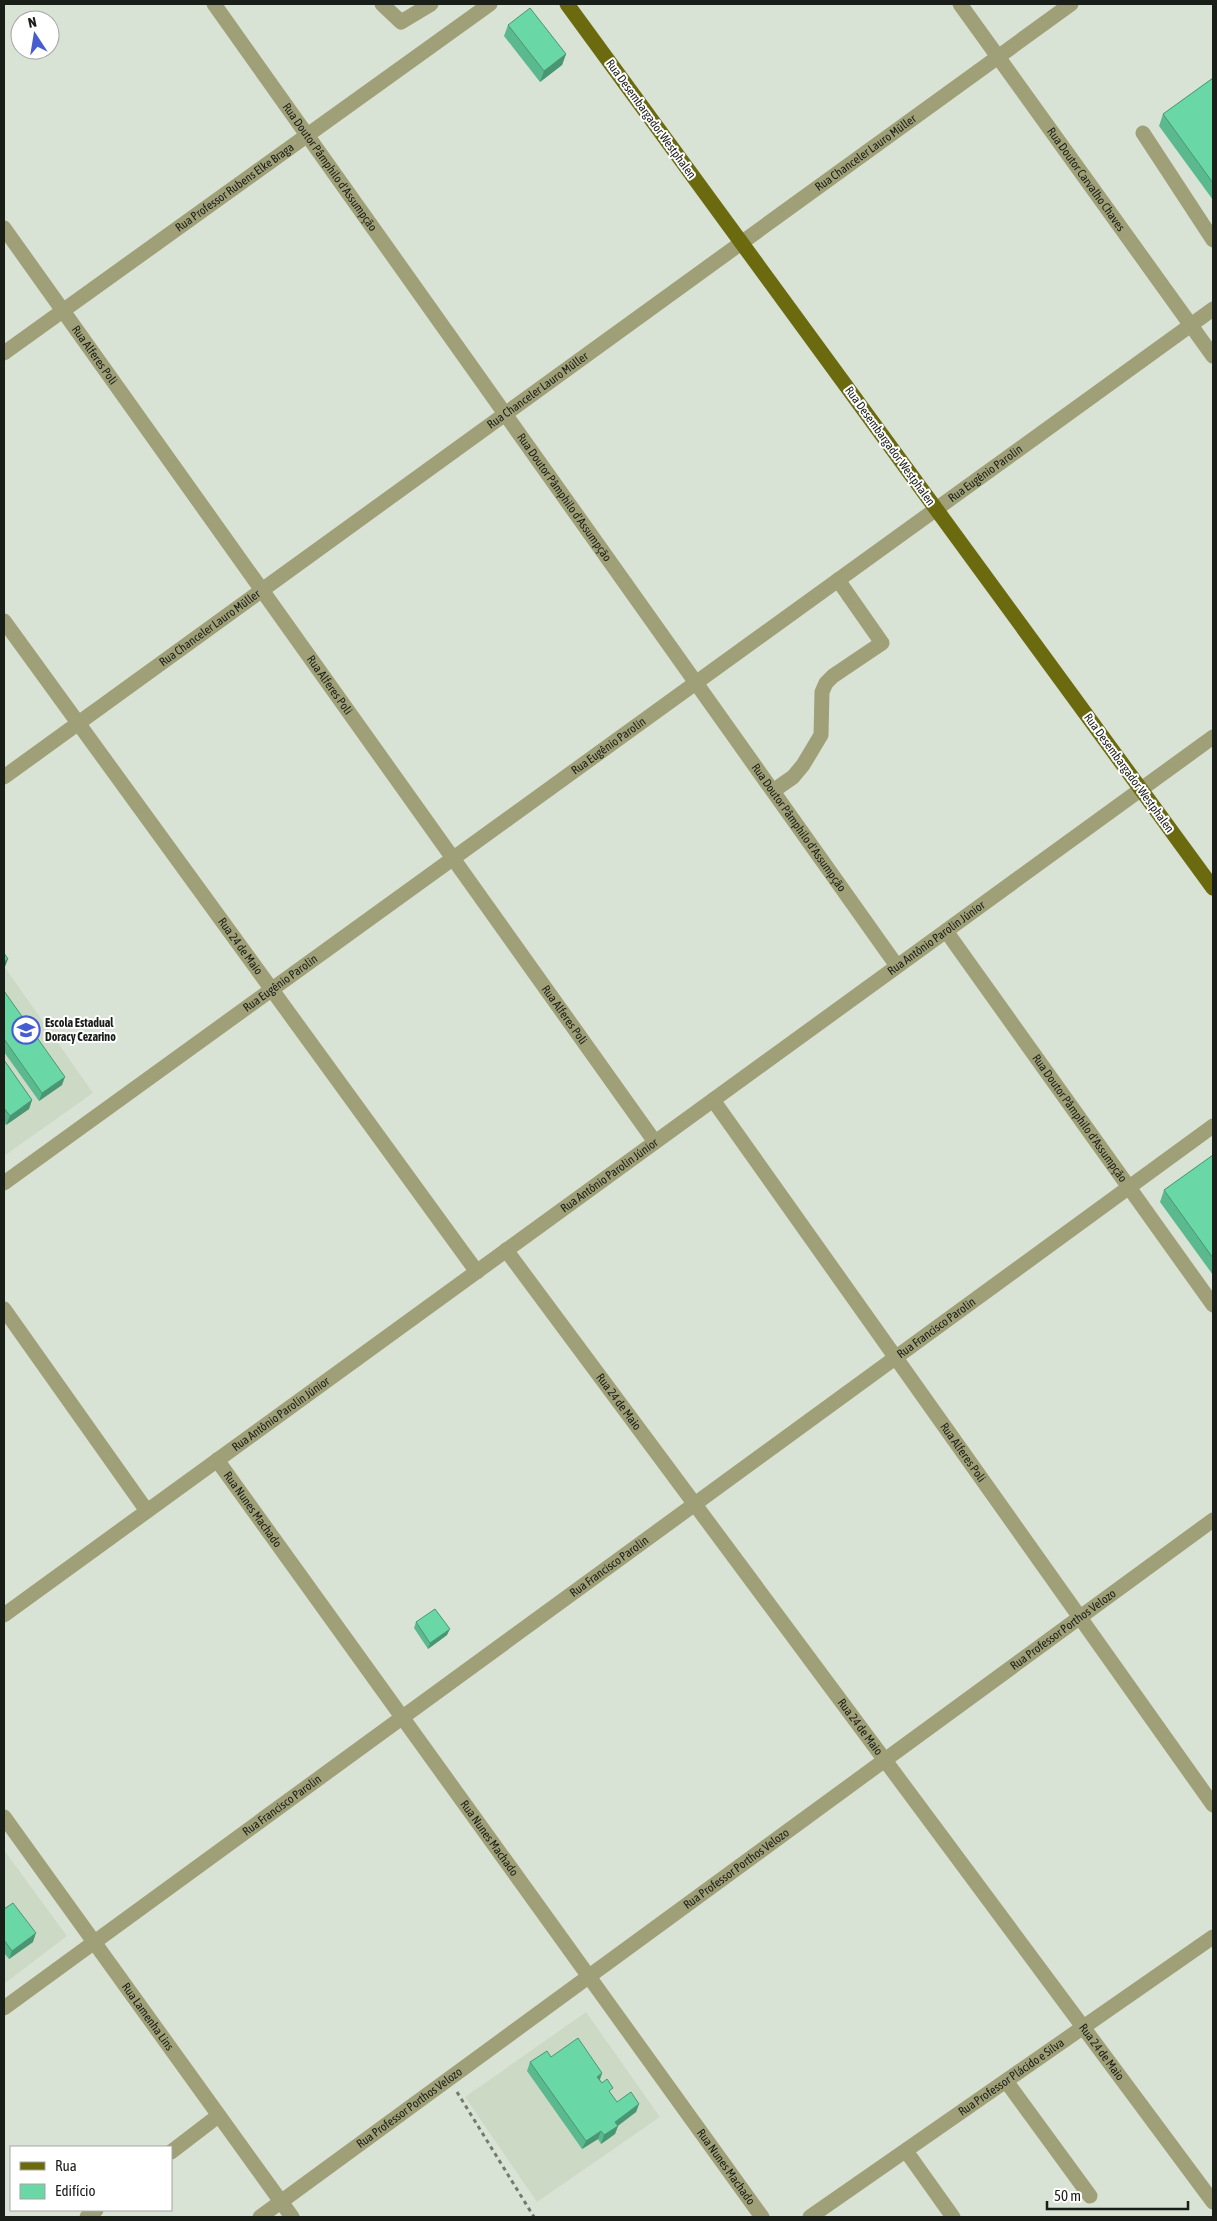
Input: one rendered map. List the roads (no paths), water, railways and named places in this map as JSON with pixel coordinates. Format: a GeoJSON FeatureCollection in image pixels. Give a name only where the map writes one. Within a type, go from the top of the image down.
{"type":"FeatureCollection","features":[{"type":"Feature","properties":{"kind":"main road","name":"Rua Desembargador Westphalen"},"geometry":{"type":"LineString","coordinates":[[567,4],[1213,888]]}},
{"type":"Feature","properties":{"kind":"street","name":"Rua Doutor Pâmphilo d'Assumpção"},"geometry":{"type":"LineString","coordinates":[[214,4],[897,966]]}},
{"type":"Feature","properties":{"kind":"street"},"geometry":{"type":"LineString","coordinates":[[382,4],[401,22],[431,4]]}},
{"type":"Feature","properties":{"kind":"street","name":"Rua Professor Rubens Elke Braga"},"geometry":{"type":"LineString","coordinates":[[4,353],[490,4]]}},
{"type":"Feature","properties":{"kind":"street","name":"Rua Doutor Carvalho Chaves"},"geometry":{"type":"LineString","coordinates":[[960,4],[1213,356]]}},
{"type":"Feature","properties":{"kind":"street","name":"Rua Chanceler Lauro Müller"},"geometry":{"type":"LineString","coordinates":[[4,777],[1070,4]]}},
{"type":"Feature","properties":{"kind":"street"},"geometry":{"type":"LineString","coordinates":[[1143,133],[1213,240]]}},
{"type":"Feature","properties":{"kind":"street","name":"Rua Alferes Poli"},"geometry":{"type":"LineString","coordinates":[[4,228],[655,1142]]}},
{"type":"Feature","properties":{"kind":"street","name":"Rua Eugênio Parolin"},"geometry":{"type":"LineString","coordinates":[[4,1183],[1213,309]]}},
{"type":"Feature","properties":{"kind":"street"},"geometry":{"type":"LineString","coordinates":[[773,791],[793,776],[803,765],[821,735],[822,692],[826,683],[882,642],[838,580]]}},
{"type":"Feature","properties":{"kind":"street","name":"Rua 24 de Maio"},"geometry":{"type":"LineString","coordinates":[[4,621],[476,1272]]}},
{"type":"Feature","properties":{"kind":"street","name":"Rua Antônio Parolin Júnior"},"geometry":{"type":"LineString","coordinates":[[4,1615],[1213,737]]}},
{"type":"Feature","properties":{"kind":"street","name":"Rua Doutor Pâmphilo d'Assumpção"},"geometry":{"type":"LineString","coordinates":[[946,931],[1213,1305]]}},
{"type":"Feature","properties":{"kind":"street","name":"Rua Alferes Poli"},"geometry":{"type":"LineString","coordinates":[[713,1100],[1213,1806]]}},
{"type":"Feature","properties":{"kind":"street","name":"Rua Francisco Parolin"},"geometry":{"type":"LineString","coordinates":[[4,2008],[1213,1126]]}},
{"type":"Feature","properties":{"kind":"street","name":"Rua 24 de Maio"},"geometry":{"type":"LineString","coordinates":[[506,1250],[1213,2202]]}},
{"type":"Feature","properties":{"kind":"street"},"geometry":{"type":"LineString","coordinates":[[4,1310],[147,1511]]}},
{"type":"Feature","properties":{"kind":"street","name":"Rua Nunes Machado"},"geometry":{"type":"LineString","coordinates":[[217,1460],[762,2217]]}},
{"type":"Feature","properties":{"kind":"street","name":"Rua Professor Porthos Velozo"},"geometry":{"type":"LineString","coordinates":[[260,2217],[1213,1520]]}},
{"type":"Feature","properties":{"kind":"street","name":"Rua Lamenha Lins"},"geometry":{"type":"LineString","coordinates":[[4,1817],[292,2217]]}},
{"type":"Feature","properties":{"kind":"street","name":"Rua Professor Plácido e Silva"},"geometry":{"type":"LineString","coordinates":[[810,2217],[1213,1937]]}},
{"type":"Feature","properties":{"kind":"street"},"geometry":{"type":"LineString","coordinates":[[1006,2081],[1090,2196]]}},
{"type":"Feature","properties":{"kind":"street"},"geometry":{"type":"LineString","coordinates":[[172,2151],[218,2116]]}},
{"type":"Feature","properties":{"kind":"street"},"geometry":{"type":"LineString","coordinates":[[906,2151],[953,2217]]}},
{"type":"Feature","properties":{"kind":"place","name":"Escola Estadual Doracy Cezarino"},"geometry":{"type":"Point","coordinates":[26,1030]}}]}
